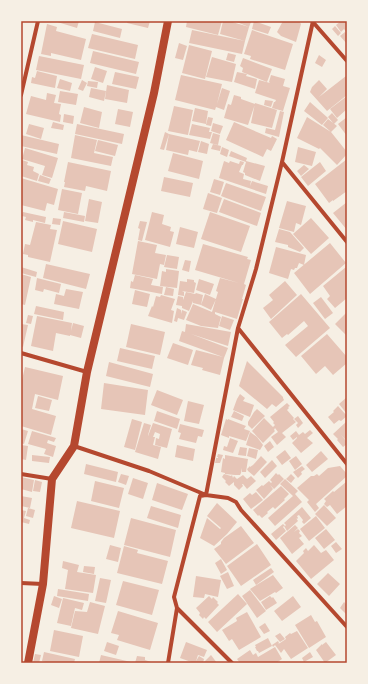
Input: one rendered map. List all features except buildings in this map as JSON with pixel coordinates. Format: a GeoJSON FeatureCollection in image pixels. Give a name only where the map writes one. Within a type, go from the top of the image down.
{"type":"FeatureCollection","features":[{"type":"Feature","properties":{"kind":"main road"},"geometry":{"type":"LineString","coordinates":[[28,663],[43,584],[52,479],[74,446],[87,372],[154,93],[168,21]]}},
{"type":"Feature","properties":{"kind":"street"},"geometry":{"type":"LineString","coordinates":[[21,94],[38,21]]}},
{"type":"Feature","properties":{"kind":"street"},"geometry":{"type":"LineString","coordinates":[[313,21],[347,61]]}},
{"type":"Feature","properties":{"kind":"street"},"geometry":{"type":"LineString","coordinates":[[206,495],[238,328],[256,269],[282,162],[313,21]]}},
{"type":"Feature","properties":{"kind":"street"},"geometry":{"type":"LineString","coordinates":[[282,162],[347,242]]}},
{"type":"Feature","properties":{"kind":"street"},"geometry":{"type":"LineString","coordinates":[[238,328],[347,464]]}},
{"type":"Feature","properties":{"kind":"street"},"geometry":{"type":"LineString","coordinates":[[21,353],[87,372]]}},
{"type":"Feature","properties":{"kind":"street"},"geometry":{"type":"LineString","coordinates":[[74,446],[149,471],[206,495],[228,498],[236,502],[241,510],[347,627]]}},
{"type":"Feature","properties":{"kind":"street"},"geometry":{"type":"LineString","coordinates":[[21,474],[52,479]]}},
{"type":"Feature","properties":{"kind":"street"},"geometry":{"type":"LineString","coordinates":[[168,663],[177,608],[174,597],[200,496],[206,495]]}},
{"type":"Feature","properties":{"kind":"street"},"geometry":{"type":"LineString","coordinates":[[21,583],[43,584]]}},
{"type":"Feature","properties":{"kind":"street"},"geometry":{"type":"LineString","coordinates":[[177,608],[232,663]]}}]}
